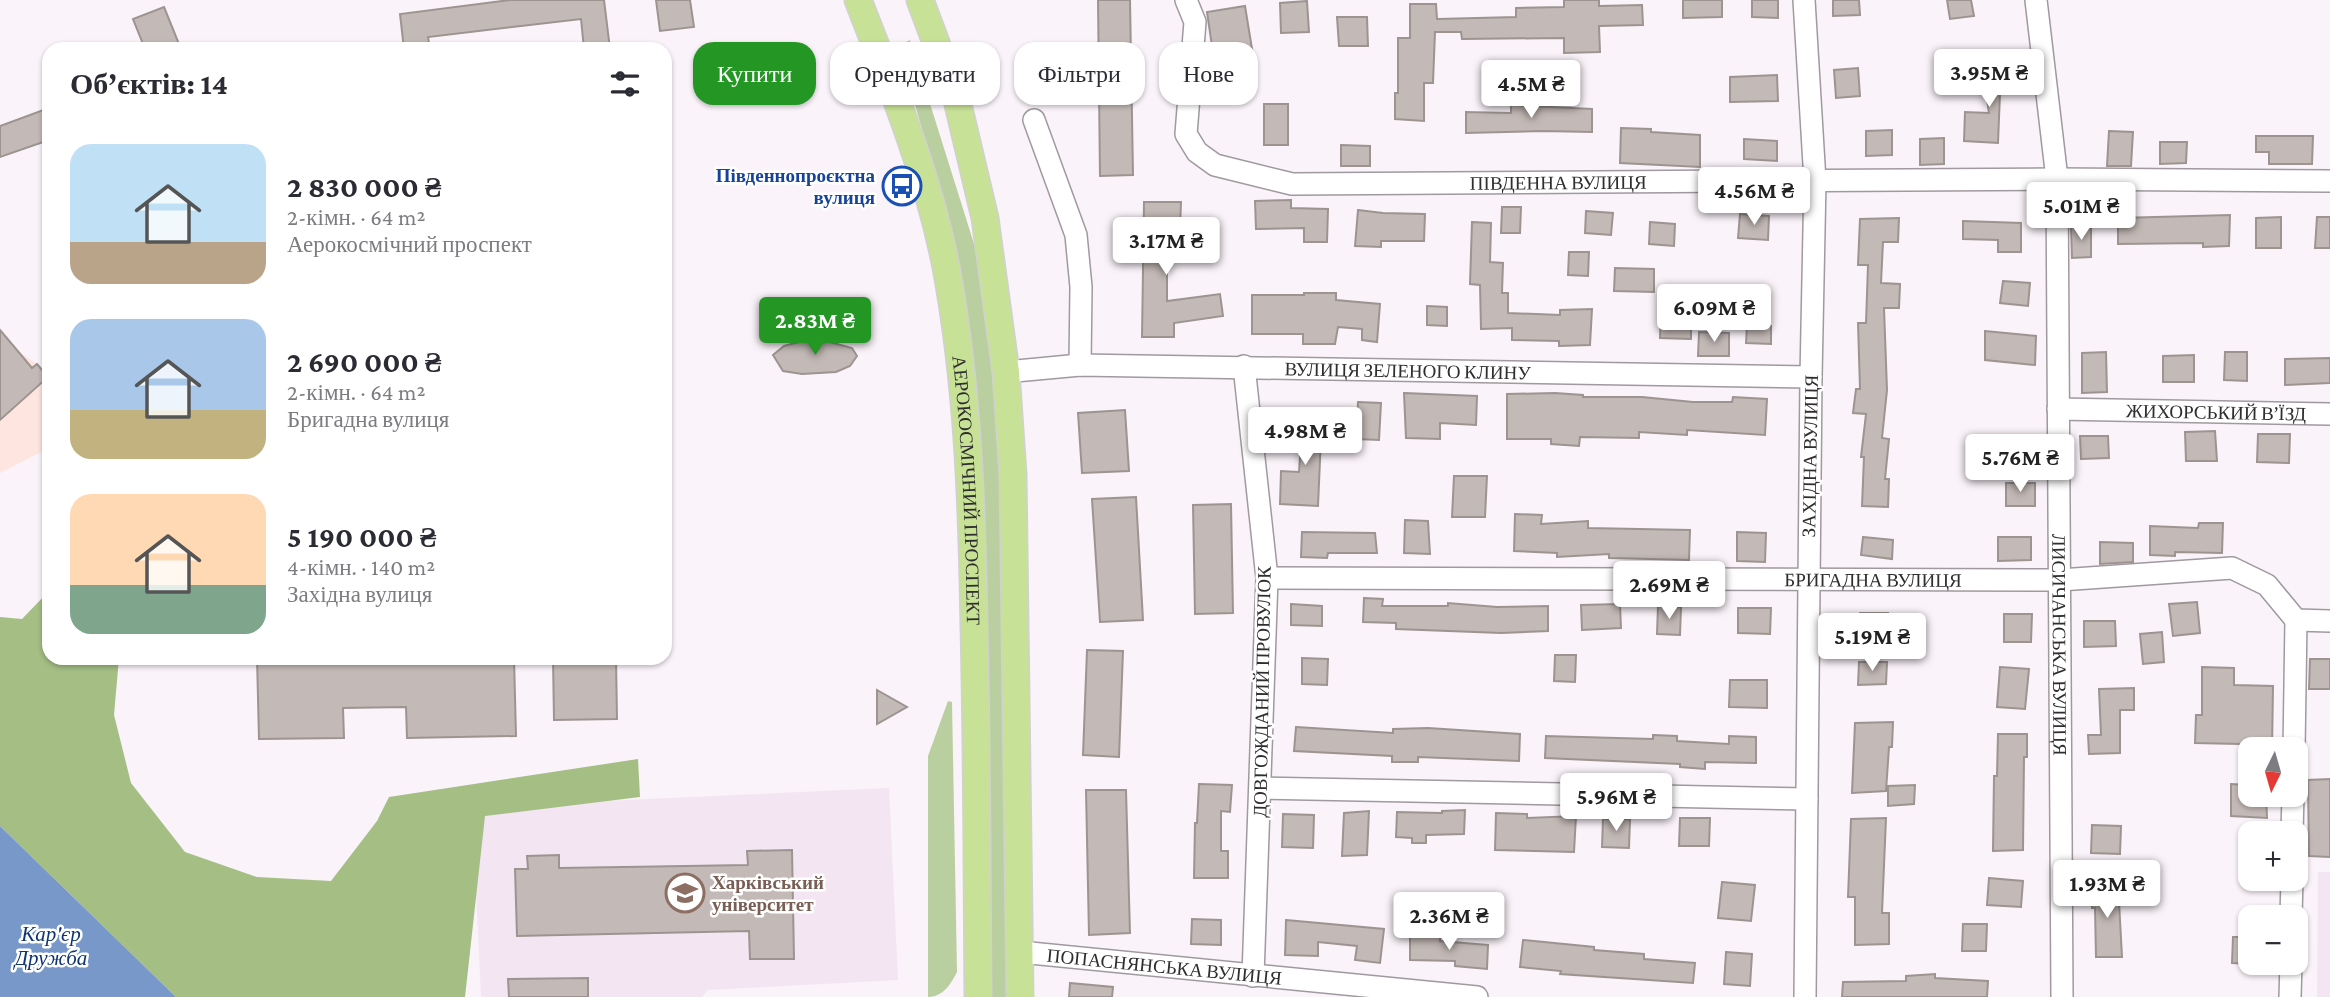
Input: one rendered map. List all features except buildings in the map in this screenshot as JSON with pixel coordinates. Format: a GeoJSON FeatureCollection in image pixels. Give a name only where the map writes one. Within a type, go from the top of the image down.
{"type":"FeatureCollection","features":[{"type":"Feature","properties":{"kind":"main road","name":"АЕРОКОСМІЧНИЙ ПРОСПЕКТ"},"geometry":{"type":"LineString","coordinates":[[858,0],[905,120],[923,180],[946,266],[964,385],[972,492],[978,997]]}},
{"type":"Feature","properties":{"kind":"main road"},"geometry":{"type":"LineString","coordinates":[[920,0],[956,96],[985,218],[1006,372],[1013,488],[1020,997]]}},
{"type":"Feature","properties":{"kind":"street","name":"ПІВДЕННА ВУЛИЦЯ"},"geometry":{"type":"LineString","coordinates":[[1186,0],[1195,22],[1186,134],[1196,152],[1215,165],[1292,184],[2057,179],[2330,181]]}},
{"type":"Feature","properties":{"kind":"street","name":"ЗАХІДНА ВУЛИЦЯ"},"geometry":{"type":"LineString","coordinates":[[1804,0],[1815,181],[1805,997]]}},
{"type":"Feature","properties":{"kind":"street","name":"ЛИСИЧАНСЬКА ВУЛИЦЯ"},"geometry":{"type":"LineString","coordinates":[[2036,0],[2057,179],[2062,997]]}},
{"type":"Feature","properties":{"kind":"street"},"geometry":{"type":"LineString","coordinates":[[1034,120],[1076,235],[1081,287],[1080,365]]}},
{"type":"Feature","properties":{"kind":"street","name":"ВУЛИЦЯ ЗЕЛЕНОГО КЛИНУ"},"geometry":{"type":"LineString","coordinates":[[1006,372],[1080,365],[1244,366],[1811,377]]}},
{"type":"Feature","properties":{"kind":"street","name":"ДОВГОЖДАНИЙ ПРОВУЛОК"},"geometry":{"type":"LineString","coordinates":[[1244,366],[1267,578],[1253,976]]}},
{"type":"Feature","properties":{"kind":"street","name":"ЖИХОРСЬКИЙ В’ЇЗД"},"geometry":{"type":"LineString","coordinates":[[2058,409],[2330,414]]}},
{"type":"Feature","properties":{"kind":"street","name":"БРИГАДНА ВУЛИЦЯ"},"geometry":{"type":"LineString","coordinates":[[1267,578],[2060,580],[2232,568],[2267,585],[2296,620]]}},
{"type":"Feature","properties":{"kind":"street"},"geometry":{"type":"LineString","coordinates":[[2294,737],[2296,620],[2330,621]]}},
{"type":"Feature","properties":{"kind":"street"},"geometry":{"type":"LineString","coordinates":[[1261,788],[1807,799]]}},
{"type":"Feature","properties":{"kind":"street","name":"ПОПАСНЯНСЬКА ВУЛИЦЯ"},"geometry":{"type":"LineString","coordinates":[[1020,952],[1477,997]]}},
{"type":"Feature","properties":{"kind":"street"},"geometry":{"type":"LineString","coordinates":[[2290,997],[2291,975]]}},
{"type":"Feature","properties":{"kind":"shaded area"},"geometry":{"type":"Polygon","coordinates":[[[0,330],[19,352],[42,369],[42,452],[0,473],[0,330]]]}},
{"type":"Feature","properties":{"kind":"shaded area","name":"Харківський університет"},"geometry":{"type":"Polygon","coordinates":[[[889,788],[898,980],[708,990],[702,997],[481,997],[472,807],[889,788]]]}},
{"type":"Feature","properties":{"kind":"shaded area"},"geometry":{"type":"Polygon","coordinates":[[[2318,872],[2330,872],[2330,997],[2317,997],[2318,872]]]}},
{"type":"Feature","properties":{"kind":"green space"},"geometry":{"type":"Polygon","coordinates":[[[915,105],[930,105],[986,282],[999,410],[1012,997],[988,997],[950,226],[915,105]]]}},
{"type":"Feature","properties":{"kind":"green space"},"geometry":{"type":"Polygon","coordinates":[[[42,598],[42,665],[118,665],[114,715],[131,783],[185,852],[257,877],[331,881],[377,821],[389,797],[638,759],[640,797],[485,816],[465,997],[176,997],[0,826],[0,617],[22,619],[42,598]]]}},
{"type":"Feature","properties":{"kind":"green space"},"geometry":{"type":"Polygon","coordinates":[[[948,701],[952,702],[957,972],[942,992],[928,997],[928,756],[948,701]]]}},
{"type":"Feature","properties":{"kind":"water","name":"Кар'єр Дружба"},"geometry":{"type":"Polygon","coordinates":[[[0,826],[176,997],[0,997],[0,826]]]}},
{"type":"Feature","properties":{"kind":"place","name":"Південнопроєктна вулиця"},"geometry":{"type":"Point","coordinates":[902,186]}},
{"type":"Feature","properties":{"kind":"place","name":"Харківський університет"},"geometry":{"type":"Point","coordinates":[685,893]}}]}
